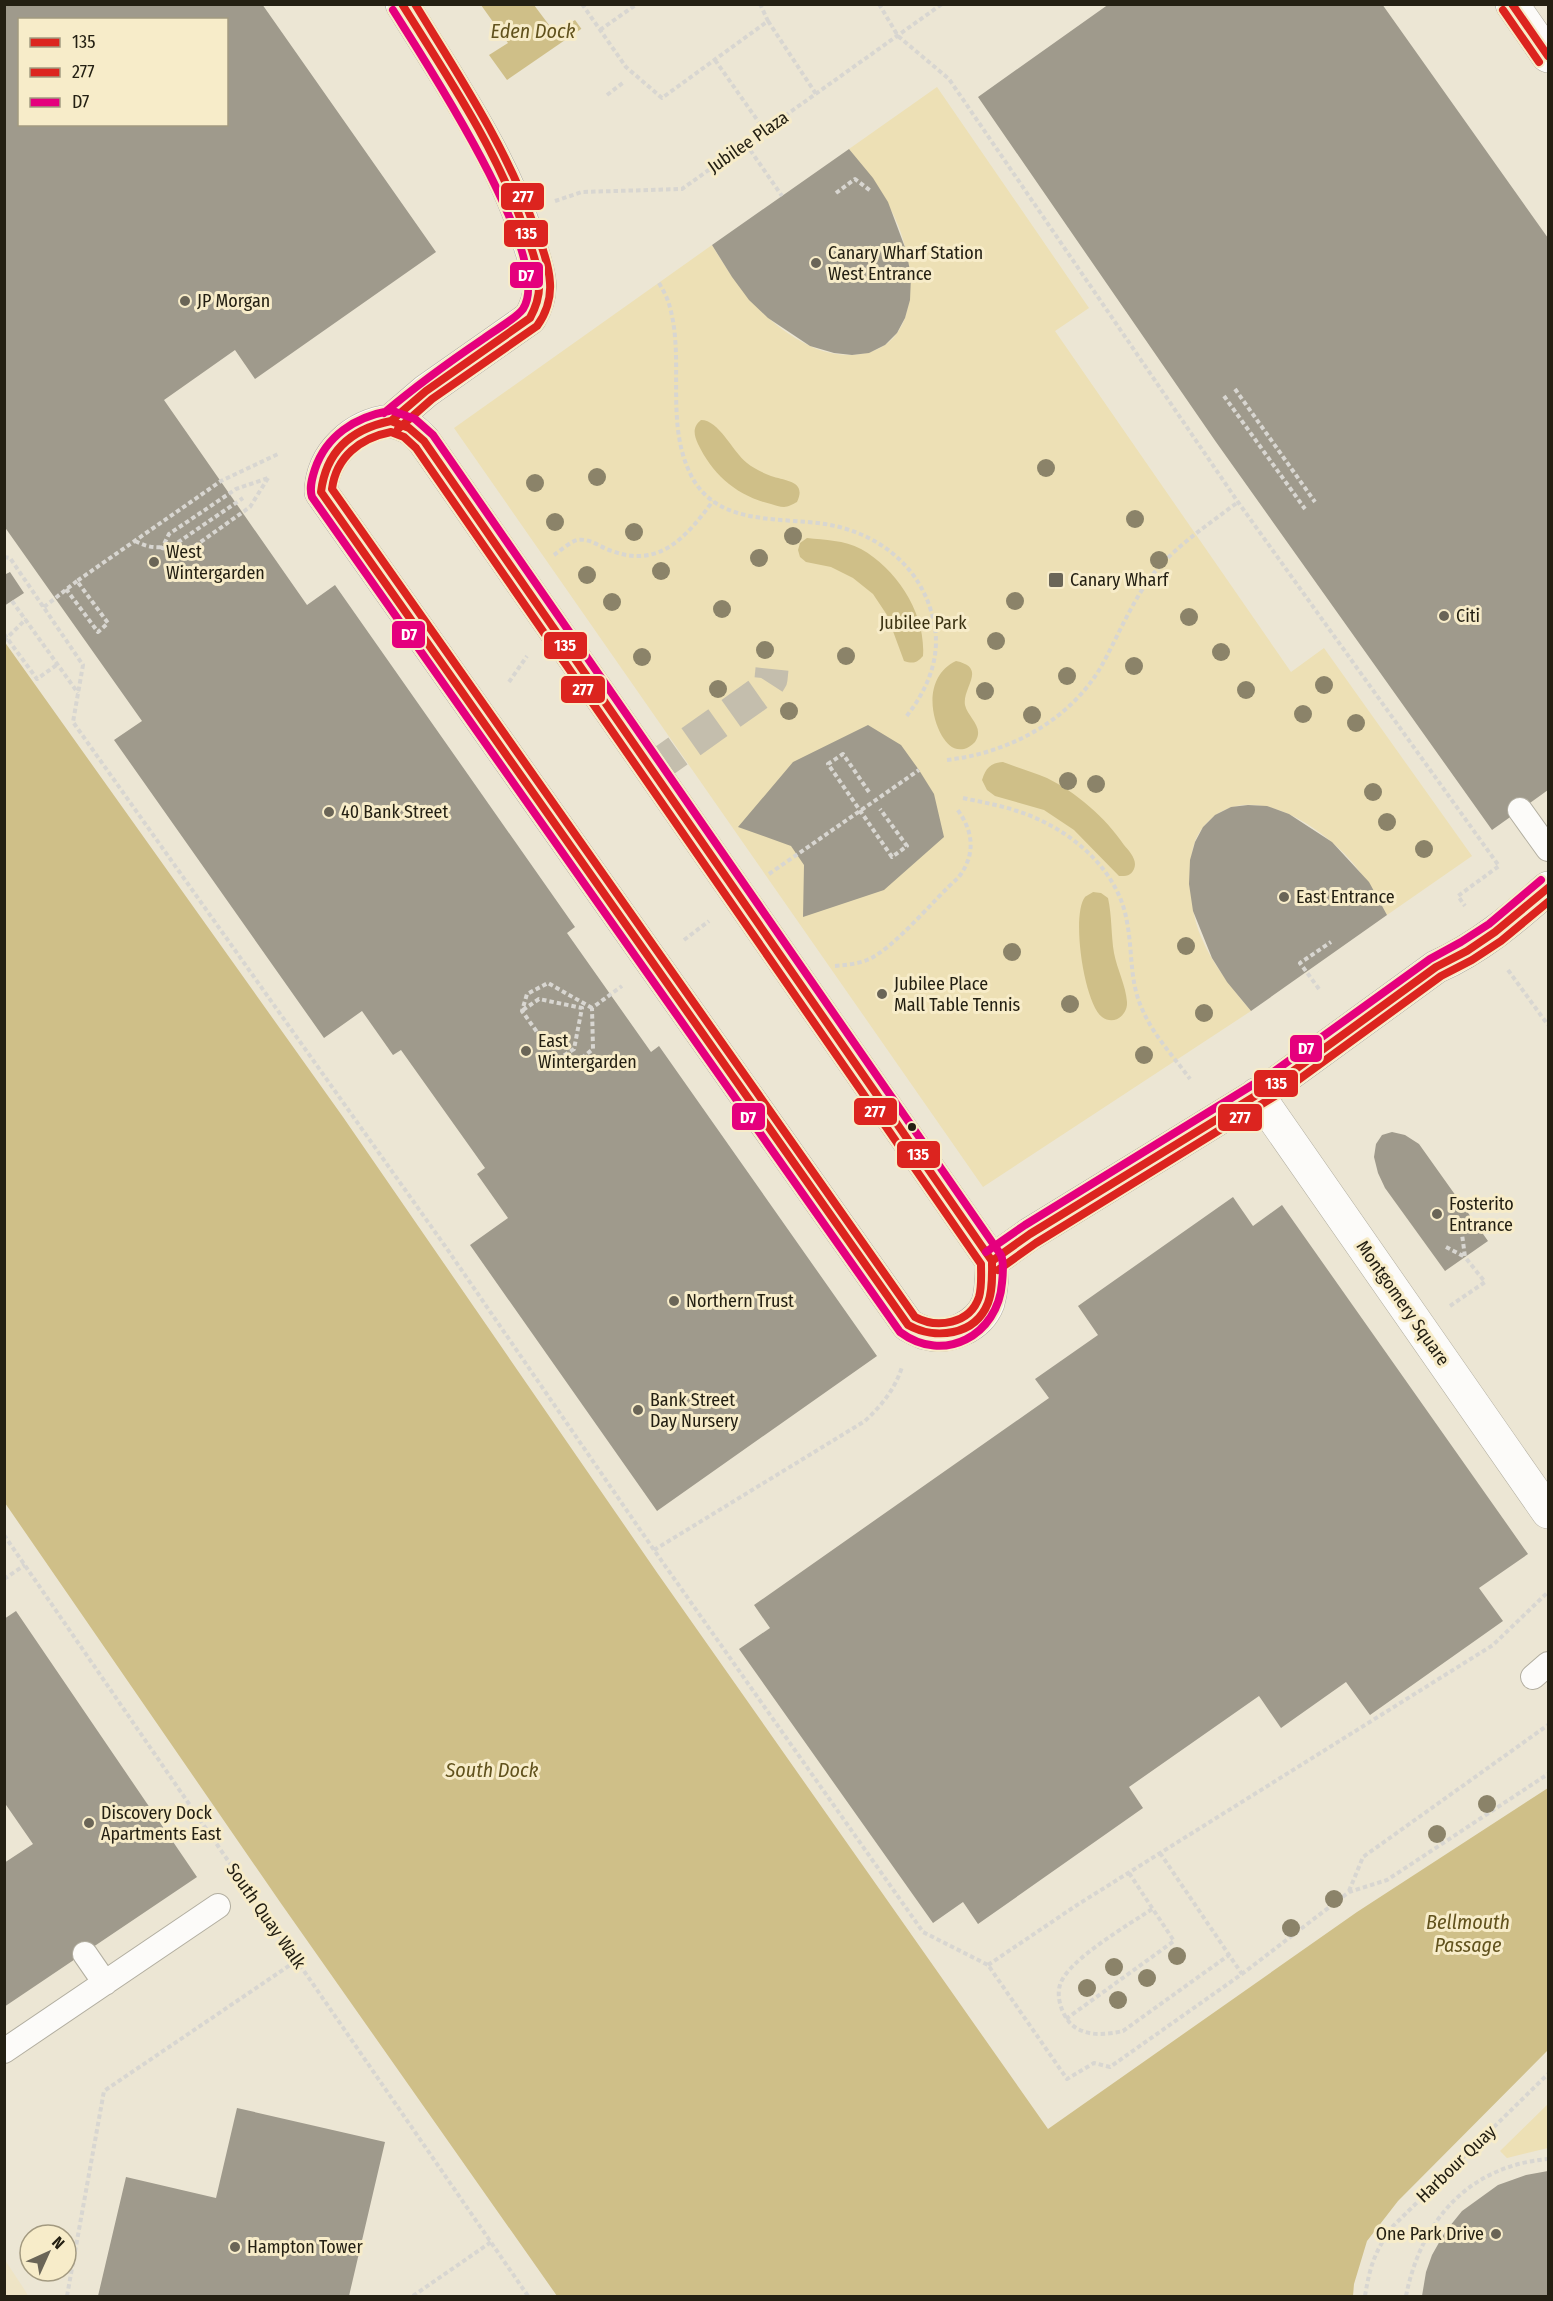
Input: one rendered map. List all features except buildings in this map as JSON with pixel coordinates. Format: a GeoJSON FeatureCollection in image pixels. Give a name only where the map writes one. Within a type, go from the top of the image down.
{"type":"FeatureCollection","features":[{"type":"Feature","properties":{"kind":"street"},"geometry":{"type":"LineString","coordinates":[[391,421],[426,391],[530,318],[536,307],[539,290],[539,278],[510,190],[455,90],[402,4]]}},
{"type":"Feature","properties":{"kind":"street"},"geometry":{"type":"LineString","coordinates":[[1512,4],[1548,56]]}},
{"type":"Feature","properties":{"kind":"street"},"geometry":{"type":"LineString","coordinates":[[391,421],[414,430],[424,441],[992,1261],[991,1287],[987,1305],[975,1322],[946,1334],[927,1333],[908,1325],[321,492],[324,471],[343,444],[369,425],[391,421]]}},
{"type":"Feature","properties":{"kind":"street"},"geometry":{"type":"LineString","coordinates":[[992,1261],[1030,1234],[1308,1061],[1436,967],[1458,957],[1487,939],[1548,888]]}},
{"type":"Feature","properties":{"kind":"street","name":"Montgomery Square"},"geometry":{"type":"LineString","coordinates":[[1257,1094],[1548,1512]]}},
{"type":"Feature","properties":{"kind":"lane"},"geometry":{"type":"LineString","coordinates":[[1520,810],[1548,849]]}},
{"type":"Feature","properties":{"kind":"lane"},"geometry":{"type":"LineString","coordinates":[[4,2051],[218,1906]]}},
{"type":"Feature","properties":{"kind":"lane"},"geometry":{"type":"LineString","coordinates":[[85,1954],[105,1983]]}},
{"type":"Feature","properties":{"kind":"path"},"geometry":{"type":"LineString","coordinates":[[600,30],[637,4]]}},
{"type":"Feature","properties":{"kind":"path"},"geometry":{"type":"LineString","coordinates":[[760,4],[768,21],[816,94]]}},
{"type":"Feature","properties":{"kind":"path"},"geometry":{"type":"LineString","coordinates":[[879,4],[898,36],[949,79],[1238,502],[1499,866],[1458,896]]}},
{"type":"Feature","properties":{"kind":"path","name":"Jubilee Plaza"},"geometry":{"type":"LineString","coordinates":[[551,202],[582,192],[682,189],[942,4]]}},
{"type":"Feature","properties":{"kind":"path"},"geometry":{"type":"LineString","coordinates":[[584,5],[626,67],[662,98],[768,21]]}},
{"type":"Feature","properties":{"kind":"path"},"geometry":{"type":"LineString","coordinates":[[715,60],[765,130]]}},
{"type":"Feature","properties":{"kind":"path"},"geometry":{"type":"LineString","coordinates":[[607,95],[624,82]]}},
{"type":"Feature","properties":{"kind":"path"},"geometry":{"type":"LineString","coordinates":[[746,144],[782,196]]}},
{"type":"Feature","properties":{"kind":"path"},"geometry":{"type":"LineString","coordinates":[[836,193],[855,179],[872,192]]}},
{"type":"Feature","properties":{"kind":"path"},"geometry":{"type":"LineString","coordinates":[[659,283],[669,303],[674,328],[677,422],[683,453],[694,480],[713,501],[741,516],[826,524],[863,535],[891,551],[913,572],[929,604],[934,622],[936,648],[931,674],[922,697],[906,717]]}},
{"type":"Feature","properties":{"kind":"path"},"geometry":{"type":"LineString","coordinates":[[1235,388],[1315,502]]}},
{"type":"Feature","properties":{"kind":"path"},"geometry":{"type":"LineString","coordinates":[[1224,396],[1305,509]]}},
{"type":"Feature","properties":{"kind":"path"},"geometry":{"type":"LineString","coordinates":[[44,607],[77,581],[221,481],[278,454]]}},
{"type":"Feature","properties":{"kind":"path"},"geometry":{"type":"LineString","coordinates":[[134,541],[149,548],[185,552],[250,507],[268,478],[236,489],[169,534],[162,548]]}},
{"type":"Feature","properties":{"kind":"path"},"geometry":{"type":"LineString","coordinates":[[162,548],[174,545],[243,498]]}},
{"type":"Feature","properties":{"kind":"path"},"geometry":{"type":"LineString","coordinates":[[554,555],[576,540],[591,541],[609,551],[630,557],[657,554],[684,538],[713,501]]}},
{"type":"Feature","properties":{"kind":"path"},"geometry":{"type":"LineString","coordinates":[[947,760],[965,758],[1006,745],[1025,737],[1059,715],[1089,685],[1129,612],[1155,573],[1178,550],[1238,502]]}},
{"type":"Feature","properties":{"kind":"path"},"geometry":{"type":"LineString","coordinates":[[4,556],[9,558],[83,665],[74,722],[445,1246],[654,1550],[923,1932],[988,1965],[1067,2079],[1094,2063],[1110,2067],[1242,1974],[1349,1892],[1387,1880],[1548,1774]]}},
{"type":"Feature","properties":{"kind":"path"},"geometry":{"type":"LineString","coordinates":[[66,589],[98,632],[108,623],[77,581]]}},
{"type":"Feature","properties":{"kind":"path"},"geometry":{"type":"LineString","coordinates":[[12,600],[78,693]]}},
{"type":"Feature","properties":{"kind":"path"},"geometry":{"type":"LineString","coordinates":[[4,641],[26,619]]}},
{"type":"Feature","properties":{"kind":"path"},"geometry":{"type":"LineString","coordinates":[[4,634],[37,679],[58,664]]}},
{"type":"Feature","properties":{"kind":"path"},"geometry":{"type":"LineString","coordinates":[[509,682],[529,653]]}},
{"type":"Feature","properties":{"kind":"path"},"geometry":{"type":"LineString","coordinates":[[869,792],[843,754],[828,764],[892,857],[907,846],[880,809]]}},
{"type":"Feature","properties":{"kind":"path"},"geometry":{"type":"LineString","coordinates":[[768,876],[919,770]]}},
{"type":"Feature","properties":{"kind":"path"},"geometry":{"type":"LineString","coordinates":[[963,798],[1016,810],[1046,822],[1076,842],[1106,873],[1125,909],[1131,974],[1143,1012],[1157,1035],[1190,1078]]}},
{"type":"Feature","properties":{"kind":"path"},"geometry":{"type":"LineString","coordinates":[[801,986],[829,967],[870,959],[889,945],[958,878],[966,867],[972,843],[970,830],[957,809]]}},
{"type":"Feature","properties":{"kind":"path"},"geometry":{"type":"LineString","coordinates":[[676,946],[716,915]]}},
{"type":"Feature","properties":{"kind":"path"},"geometry":{"type":"LineString","coordinates":[[1319,989],[1300,963],[1330,942]]}},
{"type":"Feature","properties":{"kind":"path"},"geometry":{"type":"LineString","coordinates":[[1502,962],[1548,1025]]}},
{"type":"Feature","properties":{"kind":"path"},"geometry":{"type":"LineString","coordinates":[[592,1008],[629,980]]}},
{"type":"Feature","properties":{"kind":"path"},"geometry":{"type":"LineString","coordinates":[[522,1011],[527,994],[548,983],[592,1008]]}},
{"type":"Feature","properties":{"kind":"path"},"geometry":{"type":"LineString","coordinates":[[522,1011],[540,999],[582,1008],[574,1049],[556,1060]]}},
{"type":"Feature","properties":{"kind":"path"},"geometry":{"type":"LineString","coordinates":[[522,1011],[556,1060],[573,1065],[593,1049],[592,1008]]}},
{"type":"Feature","properties":{"kind":"path"},"geometry":{"type":"LineString","coordinates":[[1462,1234],[1465,1257]]}},
{"type":"Feature","properties":{"kind":"path"},"geometry":{"type":"LineString","coordinates":[[1446,1247],[1465,1257],[1485,1282],[1447,1308]]}},
{"type":"Feature","properties":{"kind":"path"},"geometry":{"type":"LineString","coordinates":[[654,1550],[865,1421],[884,1402],[899,1379],[907,1353],[908,1325]]}},
{"type":"Feature","properties":{"kind":"path","name":"South Quay Walk"},"geometry":{"type":"LineString","coordinates":[[4,1535],[246,1887]]}},
{"type":"Feature","properties":{"kind":"path"},"geometry":{"type":"LineString","coordinates":[[4,1579],[25,1565]]}},
{"type":"Feature","properties":{"kind":"path"},"geometry":{"type":"LineString","coordinates":[[988,1965],[1077,1905],[1493,1645],[1548,1592]]}},
{"type":"Feature","properties":{"kind":"path"},"geometry":{"type":"LineString","coordinates":[[1349,1892],[1363,1857],[1548,1725]]}},
{"type":"Feature","properties":{"kind":"path"},"geometry":{"type":"LineString","coordinates":[[1160,1853],[1242,1974]]}},
{"type":"Feature","properties":{"kind":"path"},"geometry":{"type":"LineString","coordinates":[[1066,2019],[1174,1941],[1129,1873]]}},
{"type":"Feature","properties":{"kind":"path","name":"South Quay Walk"},"geometry":{"type":"LineString","coordinates":[[252,1896],[528,2296]]}},
{"type":"Feature","properties":{"kind":"path"},"geometry":{"type":"LineString","coordinates":[[1152,1909],[1070,1968],[1060,1985],[1060,2004],[1066,2019],[1075,2028],[1105,2035],[1123,2031],[1229,1955]]}},
{"type":"Feature","properties":{"kind":"path"},"geometry":{"type":"LineString","coordinates":[[67,2296],[104,2091],[297,1961]]}},
{"type":"Feature","properties":{"kind":"path","name":"Harbour Quay"},"geometry":{"type":"LineString","coordinates":[[1365,2296],[1370,2267],[1378,2248],[1391,2228],[1548,2074]]}},
{"type":"Feature","properties":{"kind":"path"},"geometry":{"type":"LineString","coordinates":[[1406,2296],[1417,2254],[1433,2225],[1449,2205],[1473,2185],[1497,2172],[1520,2164],[1548,2159]]}},
{"type":"Feature","properties":{"kind":"path"},"geometry":{"type":"LineString","coordinates":[[413,2296],[491,2242]]}},
{"type":"Feature","properties":{"kind":"shaded area"},"geometry":{"type":"Polygon","coordinates":[[[5,2260],[28,2296],[5,2296],[5,2260]]]}},
{"type":"Feature","properties":{"kind":"green space","name":"Jubilee Park"},"geometry":{"type":"Polygon","coordinates":[[[937,87],[1089,308],[1055,331],[1291,672],[1324,648],[1472,856],[1387,915],[1352,862],[1321,834],[1302,821],[1282,811],[1261,806],[1240,805],[1221,812],[1204,826],[1194,844],[1191,870],[1193,909],[1201,937],[1215,964],[1251,1011],[983,1187],[454,428],[712,245],[731,275],[753,302],[765,315],[792,336],[814,348],[841,355],[861,354],[881,348],[895,336],[904,320],[909,302],[908,262],[904,242],[888,205],[849,149],[937,87]]]}},
{"type":"Feature","properties":{"kind":"green space"},"geometry":{"type":"Polygon","coordinates":[[[1548,2104],[1548,2148],[1507,2158],[1500,2151],[1548,2104]]]}},
{"type":"Feature","properties":{"kind":"water","name":"Eden Dock"},"geometry":{"type":"Polygon","coordinates":[[[481,5],[616,5],[507,80],[489,55],[508,43],[481,5]]]}},
{"type":"Feature","properties":{"kind":"water"},"geometry":{"type":"Polygon","coordinates":[[[701,420],[708,421],[720,430],[749,465],[797,486],[799,495],[797,502],[786,507],[777,506],[747,496],[727,483],[711,465],[698,444],[695,431],[696,425],[701,420]]]}},
{"type":"Feature","properties":{"kind":"water"},"geometry":{"type":"Polygon","coordinates":[[[807,538],[855,546],[886,568],[907,594],[920,624],[923,640],[921,658],[915,662],[904,661],[887,615],[873,594],[853,578],[831,567],[806,562],[800,557],[798,550],[800,543],[807,538]]]}},
{"type":"Feature","properties":{"kind":"water","name":"South Dock"},"geometry":{"type":"Polygon","coordinates":[[[4,641],[343,1117],[658,1574],[1048,2129],[1357,1912],[1548,1788],[1548,2050],[1398,2201],[1367,2241],[1354,2284],[1353,2296],[557,2296],[280,1902],[5,1503],[4,641]]]}},
{"type":"Feature","properties":{"kind":"water"},"geometry":{"type":"Polygon","coordinates":[[[956,661],[965,664],[972,673],[965,705],[978,732],[975,742],[964,749],[957,749],[946,742],[937,726],[933,705],[935,684],[946,667],[956,661]]]}},
{"type":"Feature","properties":{"kind":"water"},"geometry":{"type":"Polygon","coordinates":[[[1003,762],[1047,778],[1090,807],[1108,825],[1132,856],[1135,866],[1131,873],[1119,876],[1074,830],[1044,810],[995,796],[987,790],[982,780],[985,772],[992,765],[1003,762]]]}},
{"type":"Feature","properties":{"kind":"water"},"geometry":{"type":"Polygon","coordinates":[[[1093,892],[1101,893],[1108,898],[1114,953],[1126,996],[1127,1007],[1123,1015],[1115,1020],[1102,1017],[1096,1009],[1085,978],[1081,958],[1079,921],[1081,907],[1085,897],[1093,892]]]}},
{"type":"Feature","properties":{"kind":"pier"},"geometry":{"type":"Polygon","coordinates":[[[619,4],[583,31],[575,20],[555,33],[534,5],[619,4]]]}},
{"type":"Feature","properties":{"kind":"tunnel"},"geometry":{"type":"LineString","coordinates":[[651,770],[764,690],[771,679],[772,669]]}},
{"type":"Feature","properties":{"kind":"transit line","name":"135"},"geometry":{"type":"LineString","coordinates":[[391,421],[426,391],[530,318],[537,301],[539,288],[531,247],[499,168],[469,112],[402,4]]}},
{"type":"Feature","properties":{"kind":"transit line","name":"277"},"geometry":{"type":"LineString","coordinates":[[398,429],[432,399],[537,326],[550,294],[548,269],[542,247],[510,168],[465,85],[415,4]]}},
{"type":"Feature","properties":{"kind":"transit line","name":"135"},"geometry":{"type":"LineString","coordinates":[[1512,4],[1548,56]]}},
{"type":"Feature","properties":{"kind":"transit line","name":"D7"},"geometry":{"type":"LineString","coordinates":[[384,413],[433,374],[520,313],[523,309],[528,284],[521,248],[482,159],[431,70],[393,10]]}},
{"type":"Feature","properties":{"kind":"transit line","name":"277"},"geometry":{"type":"LineString","coordinates":[[1503,10],[1539,62]]}},
{"type":"Feature","properties":{"kind":"transit line","name":"D7"},"geometry":{"type":"LineString","coordinates":[[389,411],[354,423],[334,438],[326,447],[315,469],[311,487],[312,497],[900,1332],[917,1342],[934,1346],[951,1345],[966,1339],[980,1330],[991,1317],[998,1301],[1003,1272],[1001,1255],[433,435],[415,419],[393,411]]}},
{"type":"Feature","properties":{"kind":"transit line","name":"135"},"geometry":{"type":"LineString","coordinates":[[391,421],[409,428],[424,441],[992,1261],[990,1298],[982,1314],[974,1322],[953,1332],[942,1333],[930,1333],[908,1325],[321,492],[328,465],[343,444],[364,430],[391,421]]}},
{"type":"Feature","properties":{"kind":"transit line","name":"277"},"geometry":{"type":"LineString","coordinates":[[391,432],[404,437],[416,448],[981,1264],[979,1297],[975,1306],[961,1318],[952,1322],[933,1323],[915,1317],[332,489],[339,467],[351,451],[369,439],[391,432]]}},
{"type":"Feature","properties":{"kind":"transit line","name":"D7"},"geometry":{"type":"LineString","coordinates":[[986,1252],[1025,1225],[1272,1073],[1430,959],[1489,924],[1541,880]]}},
{"type":"Feature","properties":{"kind":"transit line","name":"135"},"geometry":{"type":"LineString","coordinates":[[992,1261],[1030,1234],[1278,1082],[1436,967],[1467,951],[1495,932],[1548,888]]}},
{"type":"Feature","properties":{"kind":"transit line","name":"277"},"geometry":{"type":"LineString","coordinates":[[998,1270],[1036,1243],[1283,1091],[1441,976],[1501,941],[1548,902]]}},
{"type":"Feature","properties":{"kind":"place","name":"Canary Wharf Station West Entrance"},"geometry":{"type":"Point","coordinates":[816,263]}},
{"type":"Feature","properties":{"kind":"place","name":"JP Morgan"},"geometry":{"type":"Point","coordinates":[185,301]}},
{"type":"Feature","properties":{"kind":"place","name":"West Wintergarden"},"geometry":{"type":"Point","coordinates":[154,562]}},
{"type":"Feature","properties":{"kind":"place","name":"Canary Wharf"},"geometry":{"type":"Point","coordinates":[1056,580]}},
{"type":"Feature","properties":{"kind":"place","name":"Citi"},"geometry":{"type":"Point","coordinates":[1444,616]}},
{"type":"Feature","properties":{"kind":"place","name":"40 Bank Street"},"geometry":{"type":"Point","coordinates":[329,812]}},
{"type":"Feature","properties":{"kind":"place","name":"East Entrance"},"geometry":{"type":"Point","coordinates":[1284,897]}},
{"type":"Feature","properties":{"kind":"place","name":"Jubilee Place Mall Table Tennis"},"geometry":{"type":"Point","coordinates":[882,994]}},
{"type":"Feature","properties":{"kind":"place","name":"East Wintergarden"},"geometry":{"type":"Point","coordinates":[526,1051]}},
{"type":"Feature","properties":{"kind":"place","name":"Fosterito Entrance"},"geometry":{"type":"Point","coordinates":[1437,1214]}},
{"type":"Feature","properties":{"kind":"place","name":"Northern Trust"},"geometry":{"type":"Point","coordinates":[674,1301]}},
{"type":"Feature","properties":{"kind":"place","name":"Bank Street Day Nursery"},"geometry":{"type":"Point","coordinates":[638,1410]}},
{"type":"Feature","properties":{"kind":"place","name":"Discovery Dock Apartments East"},"geometry":{"type":"Point","coordinates":[89,1823]}},
{"type":"Feature","properties":{"kind":"place","name":"One Park Drive"},"geometry":{"type":"Point","coordinates":[1496,2234]}},
{"type":"Feature","properties":{"kind":"place","name":"Hampton Tower"},"geometry":{"type":"Point","coordinates":[235,2247]}},
{"type":"Feature","properties":{"kind":"water label","name":"Bellmouth Passage"},"geometry":{"type":"Point","coordinates":[1468,1934]}}]}
